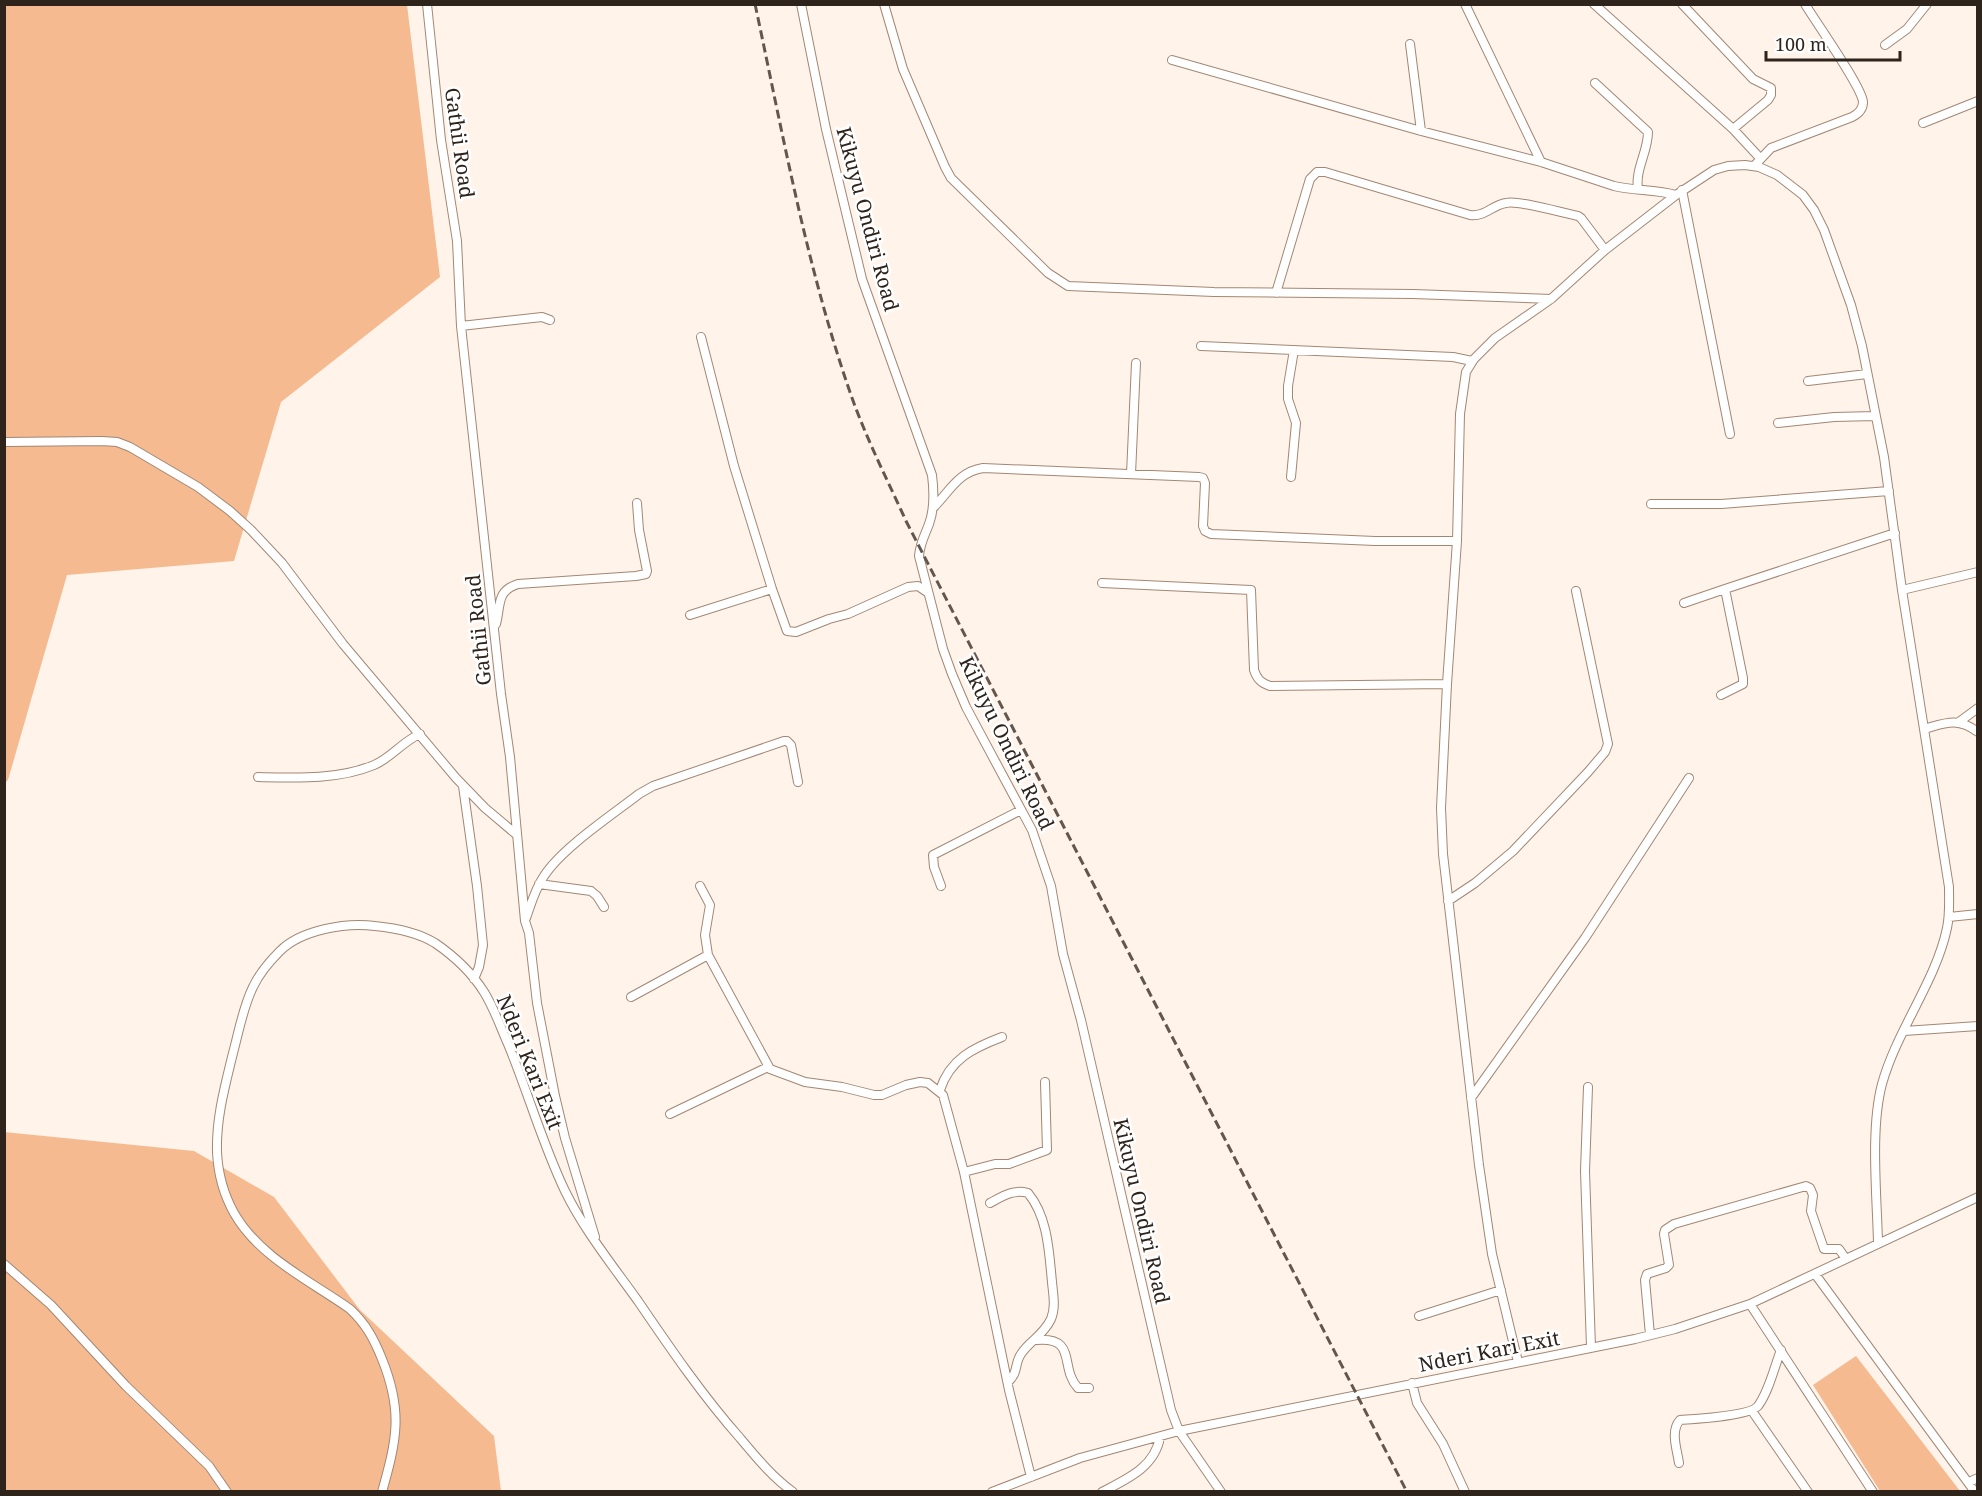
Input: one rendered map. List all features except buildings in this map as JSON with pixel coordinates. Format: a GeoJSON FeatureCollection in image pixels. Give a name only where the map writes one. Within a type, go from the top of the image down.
{"type":"FeatureCollection","features":[{"type":"Feature","properties":{"kind":"street","name":"Gathii Road"},"geometry":{"type":"LineString","coordinates":[[427,4],[441,140],[457,241],[461,326],[525,921],[530,933],[537,1003],[555,1096],[565,1138],[598,1245]]}},
{"type":"Feature","properties":{"kind":"street","name":"Kikuyu Ondiri Road"},"geometry":{"type":"LineString","coordinates":[[801,4],[826,129],[860,270],[932,475],[933,508],[928,527],[919,545],[919,556],[943,650],[962,698],[1036,839],[1051,886],[1063,954],[1086,1040],[1169,1400],[1179,1431],[1221,1491]]}},
{"type":"Feature","properties":{"kind":"street"},"geometry":{"type":"LineString","coordinates":[[884,4],[903,69],[951,178],[1059,282],[1068,286],[1551,299]]}},
{"type":"Feature","properties":{"kind":"street"},"geometry":{"type":"LineString","coordinates":[[1465,4],[1541,162]]}},
{"type":"Feature","properties":{"kind":"street"},"geometry":{"type":"LineString","coordinates":[[1594,4],[1733,129],[1760,158]]}},
{"type":"Feature","properties":{"kind":"street"},"geometry":{"type":"LineString","coordinates":[[1682,4],[1753,79],[1771,88],[1768,100],[1733,129]]}},
{"type":"Feature","properties":{"kind":"street"},"geometry":{"type":"LineString","coordinates":[[1754,166],[1766,151],[1852,117],[1863,105],[1855,83],[1805,4]]}},
{"type":"Feature","properties":{"kind":"street"},"geometry":{"type":"LineString","coordinates":[[1885,45],[1907,29],[1927,4]]}},
{"type":"Feature","properties":{"kind":"street"},"geometry":{"type":"LineString","coordinates":[[1410,44],[1422,131]]}},
{"type":"Feature","properties":{"kind":"street"},"geometry":{"type":"LineString","coordinates":[[1172,60],[1422,131],[1541,162],[1614,186],[1679,192]]}},
{"type":"Feature","properties":{"kind":"street"},"geometry":{"type":"LineString","coordinates":[[1595,83],[1648,132],[1637,174],[1638,189]]}},
{"type":"Feature","properties":{"kind":"street"},"geometry":{"type":"LineString","coordinates":[[1923,123],[1977,101]]}},
{"type":"Feature","properties":{"kind":"street"},"geometry":{"type":"LineString","coordinates":[[1518,1362],[1492,1254],[1471,1098],[1443,854],[1441,808],[1457,541],[1461,397],[1466,372],[1472,361],[1494,338],[1551,299],[1605,250],[1679,192],[1714,170],[1728,166],[1754,166],[1777,174],[1803,195],[1824,230],[1845,283],[1862,346],[1889,491],[1948,887],[1948,917],[1941,950],[1892,1054],[1879,1097],[1876,1139],[1878,1243]]}},
{"type":"Feature","properties":{"kind":"street"},"geometry":{"type":"LineString","coordinates":[[1276,293],[1310,179],[1317,172],[1325,172],[1470,215],[1482,214],[1498,205],[1513,202],[1578,216],[1605,250]]}},
{"type":"Feature","properties":{"kind":"street"},"geometry":{"type":"LineString","coordinates":[[1679,192],[1730,434]]}},
{"type":"Feature","properties":{"kind":"street"},"geometry":{"type":"LineString","coordinates":[[461,326],[542,317],[550,320]]}},
{"type":"Feature","properties":{"kind":"street"},"geometry":{"type":"LineString","coordinates":[[701,337],[734,466],[785,627],[791,632],[848,614],[908,587],[918,586],[927,592]]}},
{"type":"Feature","properties":{"kind":"street"},"geometry":{"type":"LineString","coordinates":[[1201,346],[1454,357],[1472,361]]}},
{"type":"Feature","properties":{"kind":"street"},"geometry":{"type":"LineString","coordinates":[[1291,477],[1296,423],[1288,399],[1287,386],[1294,351]]}},
{"type":"Feature","properties":{"kind":"street"},"geometry":{"type":"LineString","coordinates":[[1131,474],[1136,363]]}},
{"type":"Feature","properties":{"kind":"street"},"geometry":{"type":"LineString","coordinates":[[1808,381],[1867,374]]}},
{"type":"Feature","properties":{"kind":"street"},"geometry":{"type":"LineString","coordinates":[[1778,423],[1834,417],[1875,416]]}},
{"type":"Feature","properties":{"kind":"street"},"geometry":{"type":"LineString","coordinates":[[4,442],[117,442],[130,447],[217,501],[251,530],[282,563],[361,666],[463,786],[517,835]]}},
{"type":"Feature","properties":{"kind":"street"},"geometry":{"type":"LineString","coordinates":[[933,508],[959,478],[970,470],[976,469],[1042,469],[1203,477],[1205,483],[1203,526],[1205,531],[1212,534],[1375,541],[1457,541]]}},
{"type":"Feature","properties":{"kind":"street"},"geometry":{"type":"LineString","coordinates":[[1651,504],[1721,504],[1889,491]]}},
{"type":"Feature","properties":{"kind":"street"},"geometry":{"type":"LineString","coordinates":[[494,630],[501,597],[509,587],[646,574],[636,503]]}},
{"type":"Feature","properties":{"kind":"street"},"geometry":{"type":"LineString","coordinates":[[1684,603],[1895,533]]}},
{"type":"Feature","properties":{"kind":"street"},"geometry":{"type":"LineString","coordinates":[[1902,590],[1977,572]]}},
{"type":"Feature","properties":{"kind":"street"},"geometry":{"type":"LineString","coordinates":[[1102,583],[1251,590],[1254,670],[1262,684],[1270,686],[1447,684]]}},
{"type":"Feature","properties":{"kind":"street"},"geometry":{"type":"LineString","coordinates":[[690,615],[772,589]]}},
{"type":"Feature","properties":{"kind":"street"},"geometry":{"type":"LineString","coordinates":[[1721,695],[1743,684],[1725,589]]}},
{"type":"Feature","properties":{"kind":"street"},"geometry":{"type":"LineString","coordinates":[[1448,901],[1475,883],[1513,851],[1607,749],[1608,744],[1576,591]]}},
{"type":"Feature","properties":{"kind":"street"},"geometry":{"type":"LineString","coordinates":[[1959,722],[1977,708]]}},
{"type":"Feature","properties":{"kind":"street"},"geometry":{"type":"LineString","coordinates":[[1924,729],[1959,722],[1977,732]]}},
{"type":"Feature","properties":{"kind":"street"},"geometry":{"type":"LineString","coordinates":[[258,777],[291,778],[361,770],[383,760],[411,738],[420,734]]}},
{"type":"Feature","properties":{"kind":"street"},"geometry":{"type":"LineString","coordinates":[[525,921],[539,884],[546,873],[587,834],[639,794],[673,778],[784,741],[791,745],[798,782]]}},
{"type":"Feature","properties":{"kind":"street"},"geometry":{"type":"LineString","coordinates":[[1471,1098],[1585,938],[1689,778]]}},
{"type":"Feature","properties":{"kind":"street"},"geometry":{"type":"LineString","coordinates":[[463,786],[483,945],[474,979]]}},
{"type":"Feature","properties":{"kind":"street"},"geometry":{"type":"LineString","coordinates":[[942,886],[934,867],[933,855],[1021,810]]}},
{"type":"Feature","properties":{"kind":"street"},"geometry":{"type":"LineString","coordinates":[[539,884],[591,891],[604,907]]}},
{"type":"Feature","properties":{"kind":"street"},"geometry":{"type":"LineString","coordinates":[[700,886],[710,905],[705,935],[708,955],[728,988],[768,1067],[805,1082],[842,1087],[874,1095],[882,1095],[920,1082],[928,1083],[940,1090],[945,1099],[964,1172],[1008,1382],[1031,1477]]}},
{"type":"Feature","properties":{"kind":"street"},"geometry":{"type":"LineString","coordinates":[[1948,917],[1977,914]]}},
{"type":"Feature","properties":{"kind":"street","name":"Nderi Kari Exit"},"geometry":{"type":"LineString","coordinates":[[382,1491],[393,1449],[396,1412],[391,1382],[375,1341],[362,1320],[350,1309],[266,1251],[243,1227],[233,1210],[219,1172],[217,1155],[219,1113],[241,1022],[249,996],[260,975],[280,951],[291,942],[328,928],[350,924],[411,933],[435,943],[454,958],[474,979],[491,1003],[498,1019],[540,1132],[576,1213],[719,1414],[771,1473],[793,1491]]}},
{"type":"Feature","properties":{"kind":"street"},"geometry":{"type":"LineString","coordinates":[[631,997],[708,955]]}},
{"type":"Feature","properties":{"kind":"street"},"geometry":{"type":"LineString","coordinates":[[1904,1031],[1977,1026]]}},
{"type":"Feature","properties":{"kind":"street"},"geometry":{"type":"LineString","coordinates":[[940,1090],[944,1077],[958,1061],[980,1045],[1002,1037]]}},
{"type":"Feature","properties":{"kind":"street"},"geometry":{"type":"LineString","coordinates":[[670,1114],[768,1067]]}},
{"type":"Feature","properties":{"kind":"street"},"geometry":{"type":"LineString","coordinates":[[964,1172],[995,1164],[1009,1164],[1047,1150],[1045,1082]]}},
{"type":"Feature","properties":{"kind":"street"},"geometry":{"type":"LineString","coordinates":[[1588,1087],[1585,1171],[1591,1347]]}},
{"type":"Feature","properties":{"kind":"street"},"geometry":{"type":"LineString","coordinates":[[1650,1335],[1645,1280],[1647,1274],[1666,1268],[1668,1265],[1664,1234],[1665,1230],[1674,1224],[1806,1186],[1810,1188],[1813,1195],[1811,1211],[1824,1249],[1839,1249],[1846,1259]]}},
{"type":"Feature","properties":{"kind":"street"},"geometry":{"type":"LineString","coordinates":[[990,1203],[1017,1191],[1028,1193],[1037,1208],[1046,1237],[1054,1306],[1051,1320],[1036,1340],[1022,1352],[1016,1373],[1008,1382]]}},
{"type":"Feature","properties":{"kind":"street","name":"Nderi Kari Exit"},"geometry":{"type":"LineString","coordinates":[[992,1491],[1080,1458],[1179,1431],[1650,1335],[1711,1318],[1750,1304],[1977,1197]]}},
{"type":"Feature","properties":{"kind":"street"},"geometry":{"type":"LineString","coordinates":[[4,1264],[51,1305],[126,1386],[209,1466],[227,1491]]}},
{"type":"Feature","properties":{"kind":"street"},"geometry":{"type":"LineString","coordinates":[[1815,1274],[1976,1491]]}},
{"type":"Feature","properties":{"kind":"street"},"geometry":{"type":"LineString","coordinates":[[1419,1316],[1501,1290]]}},
{"type":"Feature","properties":{"kind":"street"},"geometry":{"type":"LineString","coordinates":[[1750,1304],[1873,1491]]}},
{"type":"Feature","properties":{"kind":"street"},"geometry":{"type":"LineString","coordinates":[[1036,1340],[1053,1340],[1060,1345],[1067,1355],[1073,1382],[1078,1388],[1089,1388]]}},
{"type":"Feature","properties":{"kind":"street"},"geometry":{"type":"LineString","coordinates":[[1679,1463],[1675,1432],[1680,1420],[1752,1411],[1757,1408],[1781,1350]]}},
{"type":"Feature","properties":{"kind":"street"},"geometry":{"type":"LineString","coordinates":[[1412,1383],[1417,1403],[1443,1444],[1465,1491]]}},
{"type":"Feature","properties":{"kind":"street"},"geometry":{"type":"LineString","coordinates":[[1752,1411],[1808,1491]]}},
{"type":"Feature","properties":{"kind":"street"},"geometry":{"type":"LineString","coordinates":[[1102,1491],[1114,1489],[1148,1463],[1155,1455],[1160,1437]]}},
{"type":"Feature","properties":{"kind":"street"},"geometry":{"type":"LineString","coordinates":[[1969,1482],[1977,1478]]}},
{"type":"Feature","properties":{"kind":"shaded area"},"geometry":{"type":"Polygon","coordinates":[[[5,5],[407,5],[440,277],[281,402],[234,561],[67,575],[8,780],[5,783],[5,5]]]}},
{"type":"Feature","properties":{"kind":"shaded area"},"geometry":{"type":"Polygon","coordinates":[[[4,1132],[194,1151],[274,1197],[360,1310],[494,1436],[501,1491],[5,1491],[4,1132]]]}},
{"type":"Feature","properties":{"kind":"shaded area"},"geometry":{"type":"Polygon","coordinates":[[[1856,1356],[1960,1491],[1880,1491],[1813,1385],[1856,1356]]]}},
{"type":"Feature","properties":{"kind":"railway"},"geometry":{"type":"LineString","coordinates":[[755,4],[797,201],[821,299],[851,395],[870,443],[906,521],[1407,1492]]}}]}
